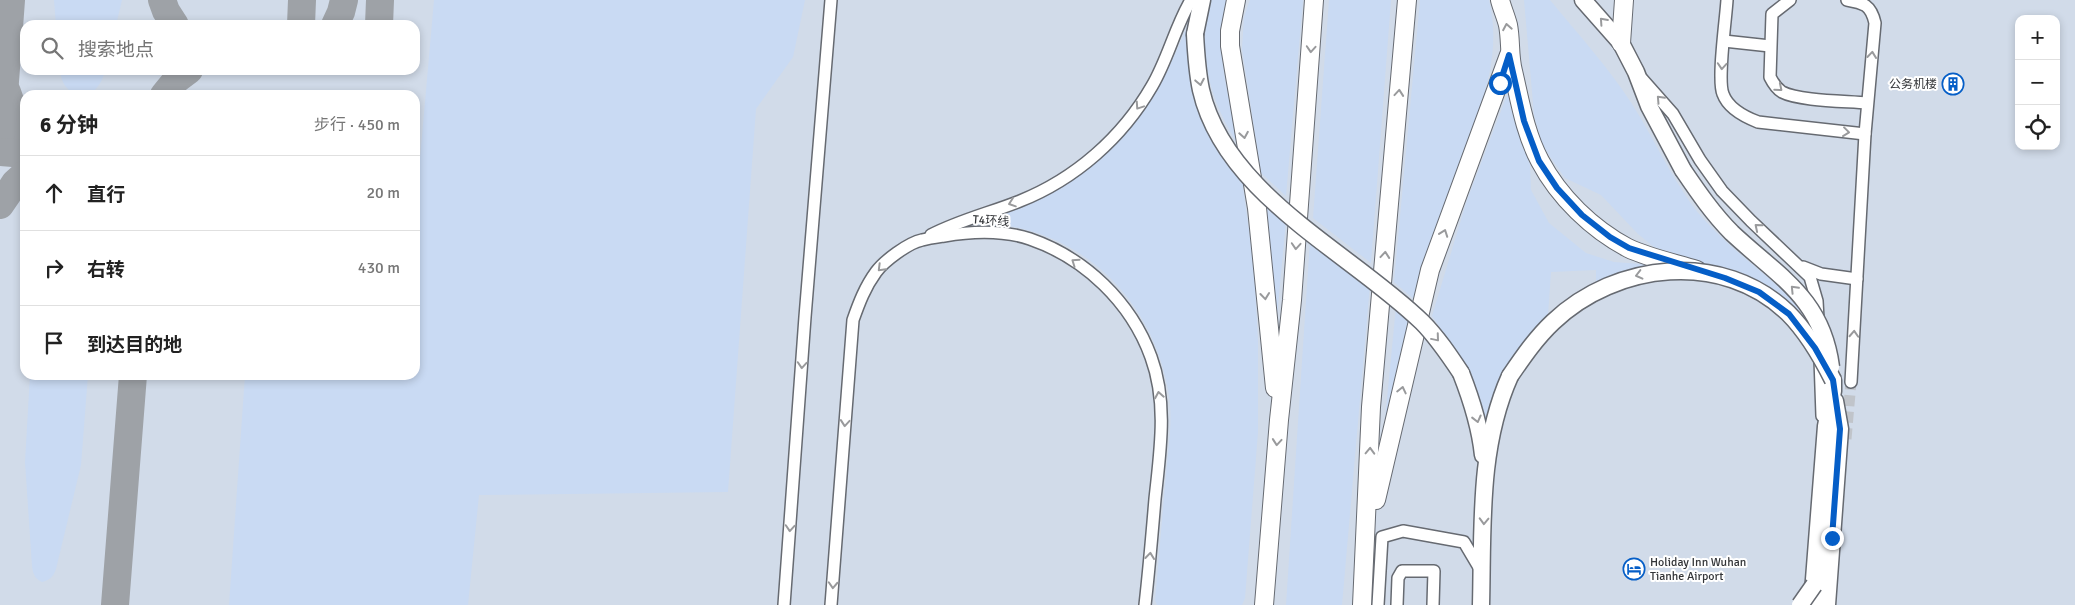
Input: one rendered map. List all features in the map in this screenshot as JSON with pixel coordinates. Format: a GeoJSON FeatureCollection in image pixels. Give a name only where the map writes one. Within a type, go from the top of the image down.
{"type":"FeatureCollection","features":[{"type":"Feature","properties":{"kind":"main road"},"geometry":{"type":"LineString","coordinates":[[1202,0],[1195,34],[1196,63],[1201,92],[1212,121],[1226,147],[1244,172],[1291,217],[1365,273],[1422,322],[1441,343],[1460,373],[1474,406],[1486,472]]}},
{"type":"Feature","properties":{"kind":"main road"},"geometry":{"type":"LineString","coordinates":[[1236,0],[1230,31],[1230,46],[1257,208],[1279,420]]}},
{"type":"Feature","properties":{"kind":"main road"},"geometry":{"type":"LineString","coordinates":[[1263,603],[1279,420],[1292,300],[1314,0]]}},
{"type":"Feature","properties":{"kind":"main road"},"geometry":{"type":"LineString","coordinates":[[1362,605],[1372,407],[1407,0]]}},
{"type":"Feature","properties":{"kind":"main road"},"geometry":{"type":"LineString","coordinates":[[1500,0],[1508,27],[1509,55],[1524,121],[1539,161],[1557,188],[1582,215],[1610,237],[1629,248],[1646,255],[1742,284],[1759,292],[1781,307],[1800,326],[1815,348],[1833,385],[1826,426],[1811,605]]}},
{"type":"Feature","properties":{"kind":"main road"},"geometry":{"type":"LineString","coordinates":[[1583,0],[1622,43],[1649,106],[1683,170],[1701,197],[1722,222],[1792,286],[1808,304],[1821,326],[1826,339],[1840,429],[1827,605]]}},
{"type":"Feature","properties":{"kind":"main road"},"geometry":{"type":"LineString","coordinates":[[1622,43],[1624,0]]}},
{"type":"Feature","properties":{"kind":"main road"},"geometry":{"type":"LineString","coordinates":[[1366,540],[1430,270],[1509,55]]}},
{"type":"Feature","properties":{"kind":"main road"},"geometry":{"type":"LineString","coordinates":[[1481,605],[1486,472],[1498,410],[1510,376],[1526,353],[1554,321],[1593,293],[1637,275],[1657,271],[1690,270],[1707,273]]}},
{"type":"Feature","properties":{"kind":"main road"},"geometry":{"type":"LineString","coordinates":[[1800,605],[1814,585]]}},
{"type":"Feature","properties":{"kind":"street"},"geometry":{"type":"LineString","coordinates":[[784,605],[831,0]]}},
{"type":"Feature","properties":{"kind":"street"},"geometry":{"type":"LineString","coordinates":[[920,240],[949,226],[1020,201],[1049,187],[1080,167],[1109,143],[1131,118],[1152,86],[1191,0]]}},
{"type":"Feature","properties":{"kind":"street"},"geometry":{"type":"LineString","coordinates":[[1727,0],[1721,78],[1722,93],[1731,106],[1746,118],[1758,122],[1865,134]]}},
{"type":"Feature","properties":{"kind":"street"},"geometry":{"type":"LineString","coordinates":[[1790,0],[1772,14],[1770,77],[1775,86],[1784,92],[1796,96],[1867,104]]}},
{"type":"Feature","properties":{"kind":"street"},"geometry":{"type":"LineString","coordinates":[[1847,0],[1866,6],[1873,12],[1875,23],[1867,104],[1851,382]]}},
{"type":"Feature","properties":{"kind":"street"},"geometry":{"type":"LineString","coordinates":[[1724,42],[1770,46]]}},
{"type":"Feature","properties":{"kind":"street"},"geometry":{"type":"LineString","coordinates":[[1636,72],[1673,114],[1700,160],[1722,191],[1810,277],[1817,301],[1823,401],[1811,605]]}},
{"type":"Feature","properties":{"kind":"street","name":"T4环线"},"geometry":{"type":"LineString","coordinates":[[831,605],[853,320],[862,293],[877,271],[896,254],[920,240],[975,232],[1029,238],[1059,251],[1088,271],[1113,294],[1136,325],[1151,357],[1161,398],[1161,443],[1145,605]]}},
{"type":"Feature","properties":{"kind":"street"},"geometry":{"type":"LineString","coordinates":[[1794,260],[1805,268],[1821,274],[1857,279]]}},
{"type":"Feature","properties":{"kind":"street"},"geometry":{"type":"LineString","coordinates":[[1378,605],[1382,537],[1403,531],[1464,542],[1482,574]]}},
{"type":"Feature","properties":{"kind":"street"},"geometry":{"type":"LineString","coordinates":[[1397,605],[1398,578],[1402,571],[1434,571],[1433,605]]}},
{"type":"Feature","properties":{"kind":"shaded area"},"geometry":{"type":"Polygon","coordinates":[[[0,0],[2075,0],[2075,605],[0,605],[0,0]]]}},
{"type":"Feature","properties":{"kind":"shaded area"},"geometry":{"type":"Polygon","coordinates":[[[54,0],[122,0],[117,20],[56,20],[54,0]]]}},
{"type":"Feature","properties":{"kind":"shaded area"},"geometry":{"type":"Polygon","coordinates":[[[434,0],[805,0],[793,57],[756,109],[728,492],[479,495],[468,605],[229,605],[245,380],[420,380],[420,159],[434,0]]]}},
{"type":"Feature","properties":{"kind":"shaded area"},"geometry":{"type":"Polygon","coordinates":[[[1210,0],[1228,0],[1224,18],[1222,56],[1240,148],[1221,113],[1209,77],[1205,40],[1210,0]]]}},
{"type":"Feature","properties":{"kind":"shaded area"},"geometry":{"type":"Polygon","coordinates":[[[1250,0],[1303,0],[1286,196],[1261,173],[1242,49],[1244,17],[1250,0]]]}},
{"type":"Feature","properties":{"kind":"shaded area"},"geometry":{"type":"Polygon","coordinates":[[[1329,0],[1391,0],[1371,263],[1313,218],[1329,0]]]}},
{"type":"Feature","properties":{"kind":"shaded area"},"geometry":{"type":"Polygon","coordinates":[[[1420,0],[1489,0],[1493,24],[1493,47],[1490,71],[1484,94],[1415,300],[1394,282],[1420,0]]]}},
{"type":"Feature","properties":{"kind":"shaded area"},"geometry":{"type":"Polygon","coordinates":[[[1524,0],[1550,0],[1623,90],[1692,205],[1717,233],[1801,309],[1799,312],[1786,299],[1761,282],[1654,247],[1638,234],[1601,195],[1565,178],[1542,145],[1534,115],[1524,0]]]}},
{"type":"Feature","properties":{"kind":"shaded area"},"geometry":{"type":"Polygon","coordinates":[[[1185,31],[1189,32],[1189,54],[1242,180],[1254,266],[1258,342],[1258,432],[1245,598],[1242,605],[1157,605],[1155,600],[1170,435],[1170,405],[1161,360],[1147,328],[1129,299],[1107,274],[1080,254],[1050,238],[1018,228],[982,223],[982,220],[1019,207],[1052,191],[1082,173],[1108,152],[1151,99],[1169,67],[1185,31]]]}},
{"type":"Feature","properties":{"kind":"shaded area"},"geometry":{"type":"Polygon","coordinates":[[[61,75],[104,75],[100,84],[94,90],[69,90],[61,75]]]}},
{"type":"Feature","properties":{"kind":"shaded area"},"geometry":{"type":"Polygon","coordinates":[[[1509,90],[1514,116],[1530,165],[1531,190],[1549,223],[1586,253],[1614,262],[1654,265],[1614,275],[1596,283],[1596,270],[1551,272],[1548,315],[1527,341],[1488,426],[1472,375],[1432,316],[1467,200],[1509,90]]]}},
{"type":"Feature","properties":{"kind":"shaded area"},"geometry":{"type":"Polygon","coordinates":[[[1264,200],[1286,220],[1277,317],[1276,316],[1264,200]]]}},
{"type":"Feature","properties":{"kind":"shaded area"},"geometry":{"type":"Polygon","coordinates":[[[1310,240],[1370,285],[1342,605],[1286,605],[1310,240]]]}},
{"type":"Feature","properties":{"kind":"shaded area"},"geometry":{"type":"Polygon","coordinates":[[[1396,307],[1409,319],[1386,420],[1385,419],[1396,307]]]}},
{"type":"Feature","properties":{"kind":"shaded area"},"geometry":{"type":"Polygon","coordinates":[[[30,380],[88,380],[81,465],[56,569],[51,578],[42,582],[35,576],[32,566],[25,462],[30,380]]]}},
{"type":"Feature","properties":{"kind":"taxiway"},"geometry":{"type":"LineString","coordinates":[[0,149],[11,0]]}},
{"type":"Feature","properties":{"kind":"taxiway"},"geometry":{"type":"LineString","coordinates":[[162,0],[172,20]]}},
{"type":"Feature","properties":{"kind":"taxiway"},"geometry":{"type":"LineString","coordinates":[[301,20],[302,0]]}},
{"type":"Feature","properties":{"kind":"taxiway"},"geometry":{"type":"LineString","coordinates":[[337,20],[344,0]]}},
{"type":"Feature","properties":{"kind":"taxiway"},"geometry":{"type":"LineString","coordinates":[[379,20],[380,0]]}},
{"type":"Feature","properties":{"kind":"taxiway"},"geometry":{"type":"LineString","coordinates":[[168,90],[182,75]]}},
{"type":"Feature","properties":{"kind":"taxiway"},"geometry":{"type":"LineString","coordinates":[[7,92],[16,118],[20,124]]}},
{"type":"Feature","properties":{"kind":"taxiway"},"geometry":{"type":"LineString","coordinates":[[0,152],[20,154]]}},
{"type":"Feature","properties":{"kind":"taxiway"},"geometry":{"type":"LineString","coordinates":[[0,205],[20,178]]}},
{"type":"Feature","properties":{"kind":"taxiway"},"geometry":{"type":"LineString","coordinates":[[115,605],[133,380]]}},
{"type":"Feature","properties":{"kind":"tunnel"},"geometry":{"type":"LineString","coordinates":[[1846,439],[1851,382]]}},
{"type":"Feature","properties":{"kind":"place","name":"公务机楼"},"geometry":{"type":"Point","coordinates":[1953,84]}},
{"type":"Feature","properties":{"kind":"place","name":"Holiday Inn Wuhan Tianhe Airport"},"geometry":{"type":"Point","coordinates":[1634,569]}},
{"type":"Feature","properties":{"kind":"route"},"geometry":{"type":"LineString","coordinates":[[1500,83],[1509,55],[1524,121],[1539,161],[1557,188],[1582,215],[1610,237],[1629,248],[1646,255],[1725,278],[1759,292],[1774,301],[1800,326],[1825,364],[1833,380],[1840,429],[1832,538]]}}]}
